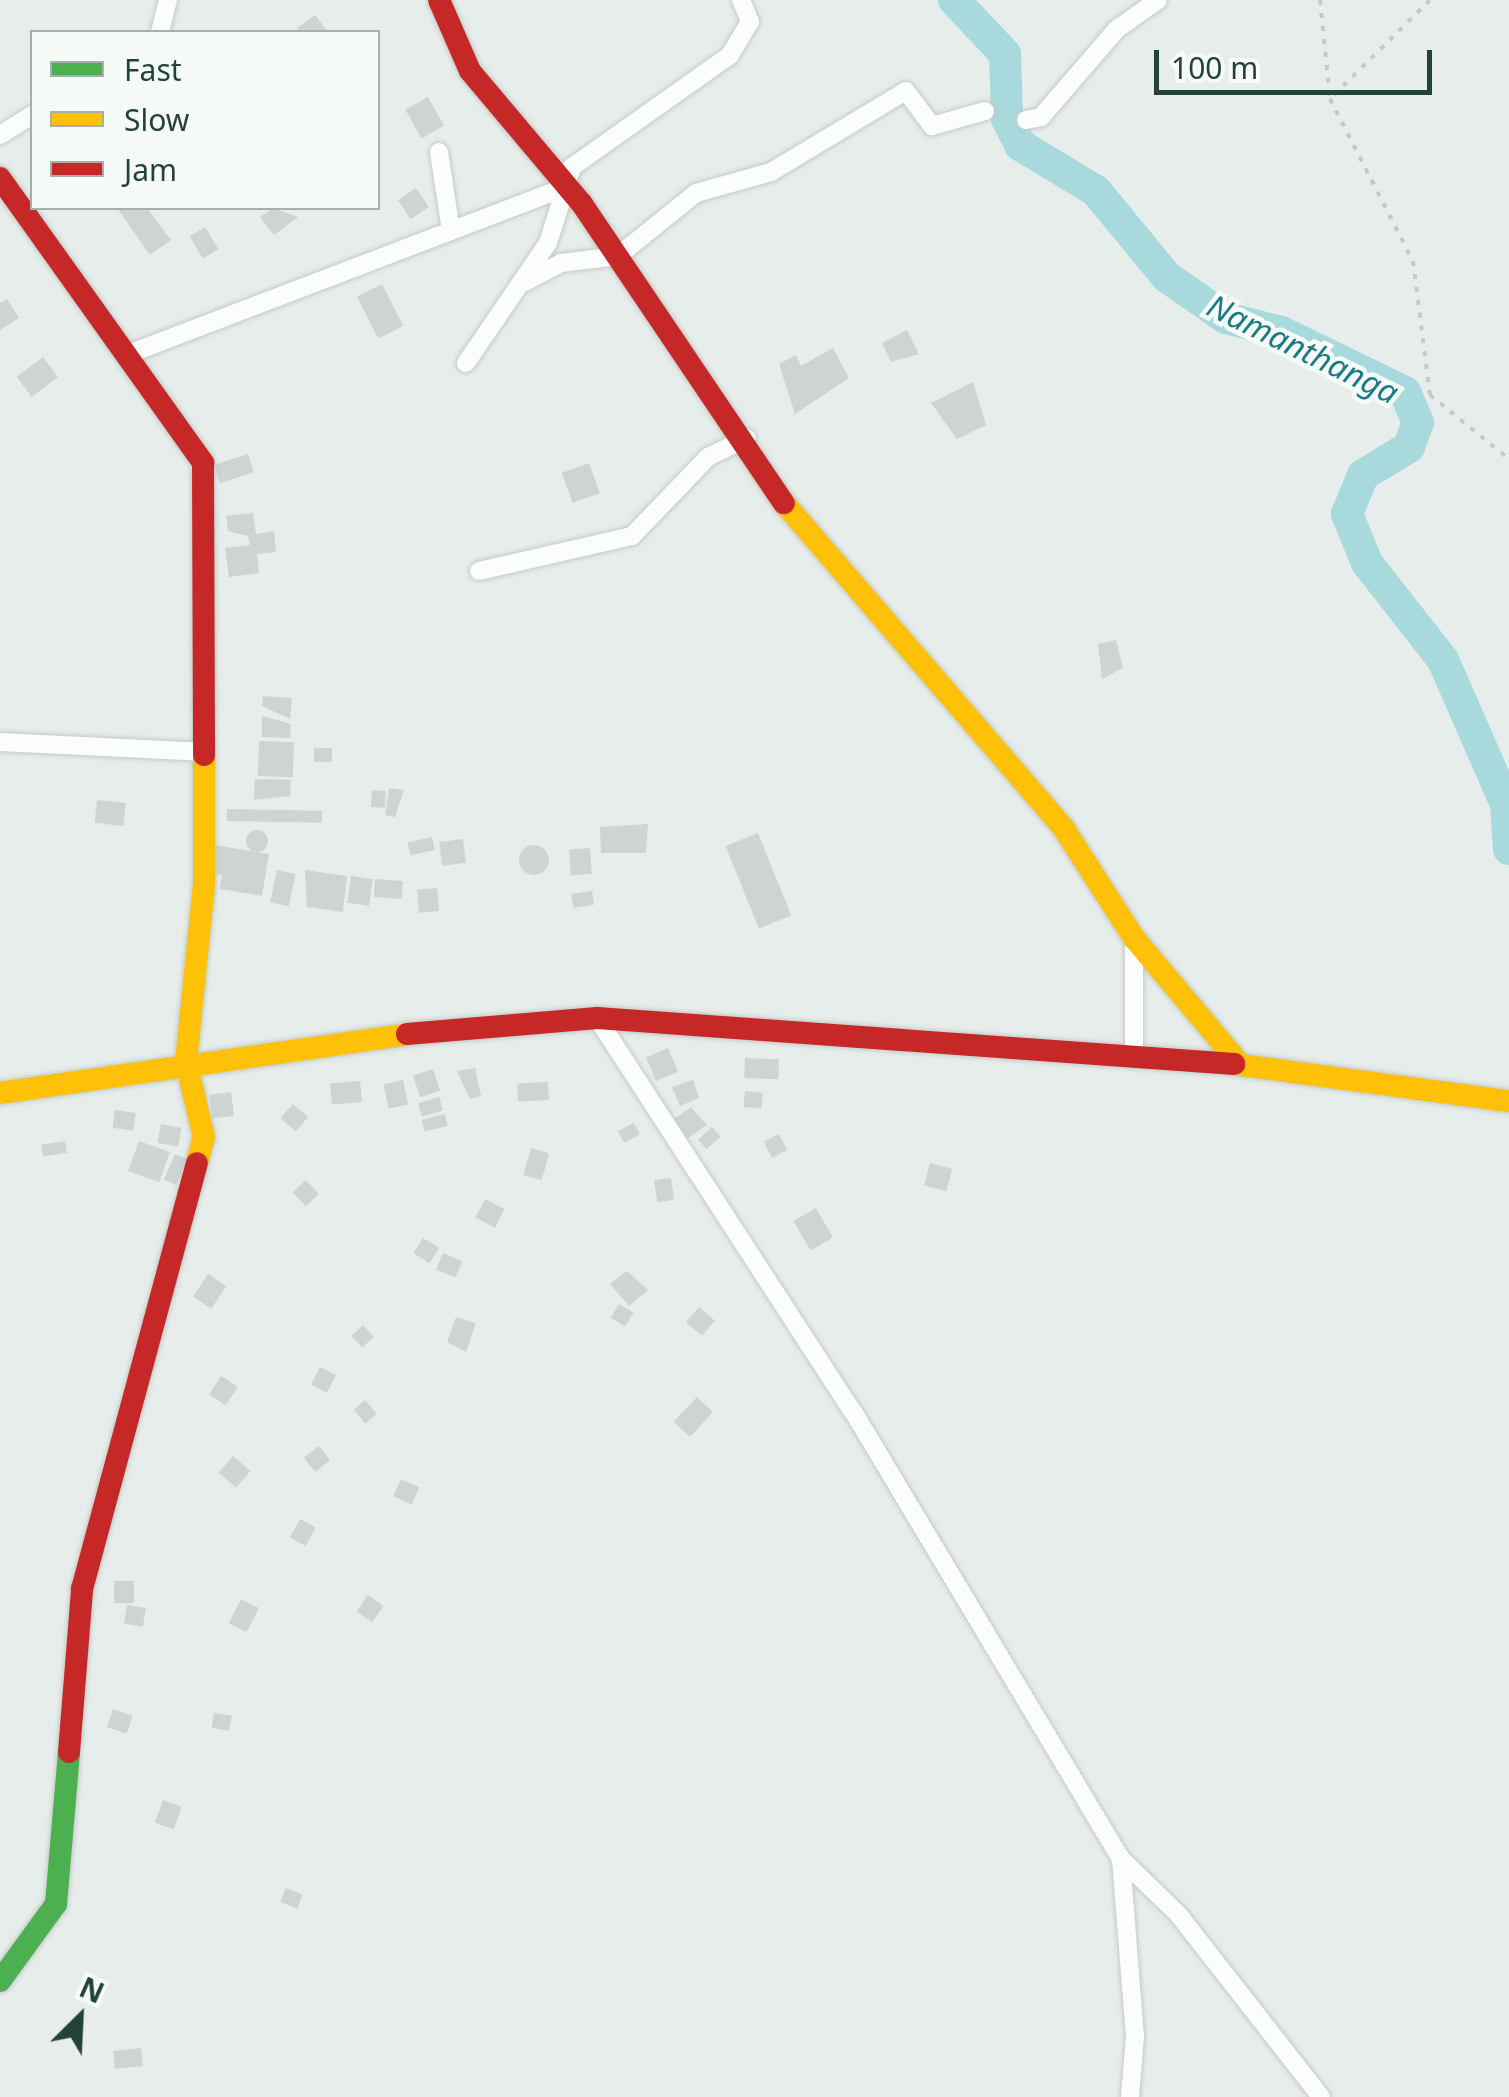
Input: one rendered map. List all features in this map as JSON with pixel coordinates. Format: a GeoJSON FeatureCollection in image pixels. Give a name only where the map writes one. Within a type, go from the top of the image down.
{"type":"FeatureCollection","features":[{"type":"Feature","properties":{"kind":"street"},"geometry":{"type":"LineString","coordinates":[[160,30],[168,0]]}},
{"type":"Feature","properties":{"kind":"street"},"geometry":{"type":"LineString","coordinates":[[439,0],[470,71],[568,186],[748,438],[819,546],[921,654],[1064,829],[1134,938],[1239,1063]]}},
{"type":"Feature","properties":{"kind":"street"},"geometry":{"type":"LineString","coordinates":[[525,282],[568,186],[572,167],[730,55],[750,22],[741,0]]}},
{"type":"Feature","properties":{"kind":"street"},"geometry":{"type":"LineString","coordinates":[[1026,120],[1041,117],[1117,28],[1158,0]]}},
{"type":"Feature","properties":{"kind":"street"},"geometry":{"type":"LineString","coordinates":[[466,363],[496,308],[525,282],[562,262],[618,256],[696,194],[771,172],[906,92],[932,126],[985,111]]}},
{"type":"Feature","properties":{"kind":"street"},"geometry":{"type":"LineString","coordinates":[[0,134],[30,116]]}},
{"type":"Feature","properties":{"kind":"street"},"geometry":{"type":"LineString","coordinates":[[439,152],[451,230]]}},
{"type":"Feature","properties":{"kind":"street"},"geometry":{"type":"LineString","coordinates":[[0,178],[203,463],[202,947],[186,1062],[204,1137],[82,1589],[60,1887],[50,1920],[0,1981]]}},
{"type":"Feature","properties":{"kind":"street"},"geometry":{"type":"LineString","coordinates":[[126,355],[568,186]]}},
{"type":"Feature","properties":{"kind":"street"},"geometry":{"type":"LineString","coordinates":[[480,571],[632,536],[708,457],[748,438]]}},
{"type":"Feature","properties":{"kind":"street"},"geometry":{"type":"LineString","coordinates":[[0,742],[202,752]]}},
{"type":"Feature","properties":{"kind":"street"},"geometry":{"type":"LineString","coordinates":[[1134,938],[1134,1051]]}},
{"type":"Feature","properties":{"kind":"street"},"geometry":{"type":"LineString","coordinates":[[597,1018],[854,1413],[1121,1859],[1187,1925],[1320,2097]]}},
{"type":"Feature","properties":{"kind":"street"},"geometry":{"type":"LineString","coordinates":[[0,1093],[304,1042],[597,1018],[1134,1051],[1509,1101]]}},
{"type":"Feature","properties":{"kind":"street"},"geometry":{"type":"LineString","coordinates":[[1121,1859],[1135,2037],[1130,2097]]}},
{"type":"Feature","properties":{"kind":"path"},"geometry":{"type":"LineString","coordinates":[[1320,0],[1330,99],[1413,261],[1430,395],[1509,460]]}},
{"type":"Feature","properties":{"kind":"path"},"geometry":{"type":"LineString","coordinates":[[1330,99],[1430,0]]}},
{"type":"Feature","properties":{"kind":"building"},"geometry":{"type":"Polygon","coordinates":[[[315,15],[326,30],[299,30],[315,15]]]}},
{"type":"Feature","properties":{"kind":"building"},"geometry":{"type":"Polygon","coordinates":[[[428,97],[444,126],[421,138],[405,110],[428,97]]]}},
{"type":"Feature","properties":{"kind":"building"},"geometry":{"type":"Polygon","coordinates":[[[416,188],[429,207],[411,219],[398,200],[416,188]]]}},
{"type":"Feature","properties":{"kind":"building"},"geometry":{"type":"Polygon","coordinates":[[[118,210],[148,210],[171,240],[150,255],[118,210]]]}},
{"type":"Feature","properties":{"kind":"building"},"geometry":{"type":"Polygon","coordinates":[[[279,210],[298,217],[274,235],[260,217],[279,210]]]}},
{"type":"Feature","properties":{"kind":"building"},"geometry":{"type":"Polygon","coordinates":[[[205,227],[218,249],[203,259],[190,236],[205,227]]]}},
{"type":"Feature","properties":{"kind":"building"},"geometry":{"type":"Polygon","coordinates":[[[382,284],[403,326],[378,339],[357,297],[382,284]]]}},
{"type":"Feature","properties":{"kind":"building"},"geometry":{"type":"Polygon","coordinates":[[[7,299],[19,318],[0,330],[0,303],[7,299]]]}},
{"type":"Feature","properties":{"kind":"building"},"geometry":{"type":"Polygon","coordinates":[[[907,330],[919,354],[891,362],[882,343],[907,330]]]}},
{"type":"Feature","properties":{"kind":"building"},"geometry":{"type":"Polygon","coordinates":[[[833,348],[849,378],[795,414],[779,364],[796,355],[801,366],[833,348]]]}},
{"type":"Feature","properties":{"kind":"building"},"geometry":{"type":"Polygon","coordinates":[[[43,357],[58,377],[32,397],[17,377],[43,357]]]}},
{"type":"Feature","properties":{"kind":"building"},"geometry":{"type":"Polygon","coordinates":[[[973,382],[986,425],[957,439],[931,403],[973,382]]]}},
{"type":"Feature","properties":{"kind":"building"},"geometry":{"type":"Polygon","coordinates":[[[248,454],[254,472],[220,483],[214,465],[248,454]]]}},
{"type":"Feature","properties":{"kind":"building"},"geometry":{"type":"Polygon","coordinates":[[[589,463],[600,493],[573,503],[562,473],[589,463]]]}},
{"type":"Feature","properties":{"kind":"building"},"geometry":{"type":"Polygon","coordinates":[[[253,513],[256,534],[274,531],[276,552],[257,554],[259,573],[229,577],[225,548],[250,545],[248,536],[228,531],[226,516],[253,513]]]}},
{"type":"Feature","properties":{"kind":"building"},"geometry":{"type":"Polygon","coordinates":[[[1116,640],[1123,668],[1102,679],[1098,644],[1116,640]]]}},
{"type":"Feature","properties":{"kind":"building"},"geometry":{"type":"Polygon","coordinates":[[[263,696],[292,698],[290,719],[262,706],[263,696]]]}},
{"type":"Feature","properties":{"kind":"building"},"geometry":{"type":"Polygon","coordinates":[[[262,716],[291,724],[290,738],[262,737],[262,716]]]}},
{"type":"Feature","properties":{"kind":"building"},"geometry":{"type":"Polygon","coordinates":[[[259,741],[294,742],[293,777],[258,776],[259,741]]]}},
{"type":"Feature","properties":{"kind":"building"},"geometry":{"type":"Polygon","coordinates":[[[314,748],[332,748],[332,762],[314,762],[314,748]]]}},
{"type":"Feature","properties":{"kind":"building"},"geometry":{"type":"Polygon","coordinates":[[[255,779],[291,780],[290,796],[254,800],[255,779]]]}},
{"type":"Feature","properties":{"kind":"building"},"geometry":{"type":"Polygon","coordinates":[[[389,788],[404,790],[395,817],[385,815],[389,788]]]}},
{"type":"Feature","properties":{"kind":"building"},"geometry":{"type":"Polygon","coordinates":[[[372,790],[386,791],[385,808],[371,807],[372,790]]]}},
{"type":"Feature","properties":{"kind":"building"},"geometry":{"type":"Polygon","coordinates":[[[97,800],[126,803],[123,826],[95,823],[97,800]]]}},
{"type":"Feature","properties":{"kind":"building"},"geometry":{"type":"Polygon","coordinates":[[[227,809],[322,811],[322,823],[227,821],[227,809]]]}},
{"type":"Feature","properties":{"kind":"building"},"geometry":{"type":"Polygon","coordinates":[[[648,824],[646,853],[601,853],[600,827],[648,824]]]}},
{"type":"Feature","properties":{"kind":"building"},"geometry":{"type":"Polygon","coordinates":[[[257,830],[265,833],[265,849],[257,852],[249,849],[246,841],[249,833],[257,830]]]}},
{"type":"Feature","properties":{"kind":"building"},"geometry":{"type":"Polygon","coordinates":[[[758,833],[791,916],[759,929],[726,846],[758,833]]]}},
{"type":"Feature","properties":{"kind":"building"},"geometry":{"type":"Polygon","coordinates":[[[432,837],[435,850],[411,855],[408,843],[432,837]]]}},
{"type":"Feature","properties":{"kind":"building"},"geometry":{"type":"Polygon","coordinates":[[[463,839],[466,863],[442,866],[439,842],[463,839]]]}},
{"type":"Feature","properties":{"kind":"building"},"geometry":{"type":"Polygon","coordinates":[[[214,845],[269,854],[262,896],[220,889],[222,875],[209,873],[214,845]]]}},
{"type":"Feature","properties":{"kind":"building"},"geometry":{"type":"Polygon","coordinates":[[[534,845],[545,849],[549,860],[545,871],[534,875],[523,871],[519,860],[523,849],[534,845]]]}},
{"type":"Feature","properties":{"kind":"building"},"geometry":{"type":"Polygon","coordinates":[[[590,848],[592,874],[571,875],[569,849],[590,848]]]}},
{"type":"Feature","properties":{"kind":"building"},"geometry":{"type":"Polygon","coordinates":[[[277,870],[296,874],[289,906],[270,902],[277,870]]]}},
{"type":"Feature","properties":{"kind":"building"},"geometry":{"type":"Polygon","coordinates":[[[305,870],[347,876],[343,912],[307,907],[305,870]]]}},
{"type":"Feature","properties":{"kind":"building"},"geometry":{"type":"Polygon","coordinates":[[[351,876],[373,879],[369,906],[347,903],[351,876]]]}},
{"type":"Feature","properties":{"kind":"building"},"geometry":{"type":"Polygon","coordinates":[[[375,879],[403,881],[402,899],[374,897],[375,879]]]}},
{"type":"Feature","properties":{"kind":"building"},"geometry":{"type":"Polygon","coordinates":[[[437,888],[439,911],[419,913],[417,890],[437,888]]]}},
{"type":"Feature","properties":{"kind":"building"},"geometry":{"type":"Polygon","coordinates":[[[592,891],[594,905],[573,908],[571,894],[592,891]]]}},
{"type":"Feature","properties":{"kind":"building"},"geometry":{"type":"Polygon","coordinates":[[[668,1048],[678,1072],[656,1081],[646,1057],[668,1048]]]}},
{"type":"Feature","properties":{"kind":"building"},"geometry":{"type":"Polygon","coordinates":[[[745,1058],[779,1059],[778,1079],[744,1078],[745,1058]]]}},
{"type":"Feature","properties":{"kind":"building"},"geometry":{"type":"Polygon","coordinates":[[[475,1068],[481,1096],[470,1099],[457,1071],[475,1068]]]}},
{"type":"Feature","properties":{"kind":"building"},"geometry":{"type":"Polygon","coordinates":[[[433,1069],[440,1091],[420,1097],[413,1075],[433,1069]]]}},
{"type":"Feature","properties":{"kind":"building"},"geometry":{"type":"Polygon","coordinates":[[[403,1080],[408,1104],[389,1109],[383,1084],[403,1080]]]}},
{"type":"Feature","properties":{"kind":"building"},"geometry":{"type":"Polygon","coordinates":[[[693,1080],[699,1098],[680,1106],[672,1087],[693,1080]]]}},
{"type":"Feature","properties":{"kind":"building"},"geometry":{"type":"Polygon","coordinates":[[[360,1081],[362,1102],[332,1105],[330,1084],[360,1081]]]}},
{"type":"Feature","properties":{"kind":"building"},"geometry":{"type":"Polygon","coordinates":[[[548,1082],[549,1100],[518,1102],[517,1084],[548,1082]]]}},
{"type":"Feature","properties":{"kind":"building"},"geometry":{"type":"Polygon","coordinates":[[[745,1091],[763,1093],[761,1109],[743,1107],[745,1091]]]}},
{"type":"Feature","properties":{"kind":"building"},"geometry":{"type":"Polygon","coordinates":[[[231,1092],[234,1116],[212,1119],[209,1095],[231,1092]]]}},
{"type":"Feature","properties":{"kind":"building"},"geometry":{"type":"Polygon","coordinates":[[[439,1097],[443,1110],[422,1117],[418,1103],[439,1097]]]}},
{"type":"Feature","properties":{"kind":"building"},"geometry":{"type":"Polygon","coordinates":[[[293,1104],[308,1117],[296,1131],[281,1118],[293,1104]]]}},
{"type":"Feature","properties":{"kind":"building"},"geometry":{"type":"Polygon","coordinates":[[[691,1107],[707,1125],[688,1138],[674,1119],[691,1107]]]}},
{"type":"Feature","properties":{"kind":"building"},"geometry":{"type":"Polygon","coordinates":[[[115,1110],[136,1113],[133,1131],[112,1128],[115,1110]]]}},
{"type":"Feature","properties":{"kind":"building"},"geometry":{"type":"Polygon","coordinates":[[[445,1114],[448,1126],[425,1131],[422,1120],[445,1114]]]}},
{"type":"Feature","properties":{"kind":"building"},"geometry":{"type":"Polygon","coordinates":[[[634,1123],[640,1135],[624,1143],[618,1131],[634,1123]]]}},
{"type":"Feature","properties":{"kind":"building"},"geometry":{"type":"Polygon","coordinates":[[[161,1124],[182,1128],[178,1147],[157,1143],[161,1124]]]}},
{"type":"Feature","properties":{"kind":"building"},"geometry":{"type":"Polygon","coordinates":[[[712,1127],[721,1137],[707,1149],[698,1140],[712,1127]]]}},
{"type":"Feature","properties":{"kind":"building"},"geometry":{"type":"Polygon","coordinates":[[[779,1134],[787,1150],[772,1158],[764,1142],[779,1134]]]}},
{"type":"Feature","properties":{"kind":"building"},"geometry":{"type":"Polygon","coordinates":[[[65,1141],[67,1153],[43,1157],[41,1145],[65,1141]]]}},
{"type":"Feature","properties":{"kind":"building"},"geometry":{"type":"Polygon","coordinates":[[[139,1141],[170,1152],[159,1182],[128,1171],[139,1141]]]}},
{"type":"Feature","properties":{"kind":"building"},"geometry":{"type":"Polygon","coordinates":[[[531,1148],[549,1153],[542,1180],[523,1175],[531,1148]]]}},
{"type":"Feature","properties":{"kind":"building"},"geometry":{"type":"Polygon","coordinates":[[[175,1154],[187,1159],[176,1185],[164,1180],[175,1154]]]}},
{"type":"Feature","properties":{"kind":"building"},"geometry":{"type":"Polygon","coordinates":[[[930,1163],[952,1169],[946,1191],[924,1185],[930,1163]]]}},
{"type":"Feature","properties":{"kind":"building"},"geometry":{"type":"Polygon","coordinates":[[[671,1178],[674,1200],[657,1202],[654,1180],[671,1178]]]}},
{"type":"Feature","properties":{"kind":"building"},"geometry":{"type":"Polygon","coordinates":[[[306,1180],[319,1194],[306,1206],[293,1192],[306,1180]]]}},
{"type":"Feature","properties":{"kind":"building"},"geometry":{"type":"Polygon","coordinates":[[[485,1199],[505,1209],[495,1228],[475,1218],[485,1199]]]}},
{"type":"Feature","properties":{"kind":"building"},"geometry":{"type":"Polygon","coordinates":[[[816,1208],[833,1237],[810,1250],[793,1221],[816,1208]]]}},
{"type":"Feature","properties":{"kind":"building"},"geometry":{"type":"Polygon","coordinates":[[[423,1238],[439,1248],[430,1263],[413,1253],[423,1238]]]}},
{"type":"Feature","properties":{"kind":"building"},"geometry":{"type":"Polygon","coordinates":[[[443,1253],[462,1261],[455,1278],[436,1270],[443,1253]]]}},
{"type":"Feature","properties":{"kind":"building"},"geometry":{"type":"Polygon","coordinates":[[[627,1271],[648,1290],[629,1306],[610,1284],[627,1271]]]}},
{"type":"Feature","properties":{"kind":"building"},"geometry":{"type":"Polygon","coordinates":[[[208,1274],[226,1286],[211,1309],[193,1296],[208,1274]]]}},
{"type":"Feature","properties":{"kind":"building"},"geometry":{"type":"Polygon","coordinates":[[[619,1304],[634,1313],[625,1326],[611,1318],[619,1304]]]}},
{"type":"Feature","properties":{"kind":"building"},"geometry":{"type":"Polygon","coordinates":[[[699,1307],[715,1321],[702,1336],[686,1322],[699,1307]]]}},
{"type":"Feature","properties":{"kind":"building"},"geometry":{"type":"Polygon","coordinates":[[[456,1317],[476,1323],[466,1352],[447,1342],[456,1317]]]}},
{"type":"Feature","properties":{"kind":"building"},"geometry":{"type":"Polygon","coordinates":[[[363,1325],[374,1337],[362,1348],[351,1336],[363,1325]]]}},
{"type":"Feature","properties":{"kind":"building"},"geometry":{"type":"Polygon","coordinates":[[[320,1367],[336,1375],[327,1393],[311,1385],[320,1367]]]}},
{"type":"Feature","properties":{"kind":"building"},"geometry":{"type":"Polygon","coordinates":[[[221,1376],[238,1387],[226,1405],[209,1394],[221,1376]]]}},
{"type":"Feature","properties":{"kind":"building"},"geometry":{"type":"Polygon","coordinates":[[[697,1397],[713,1412],[690,1437],[674,1422],[697,1397]]]}},
{"type":"Feature","properties":{"kind":"building"},"geometry":{"type":"Polygon","coordinates":[[[365,1400],[377,1414],[365,1423],[354,1410],[365,1400]]]}},
{"type":"Feature","properties":{"kind":"building"},"geometry":{"type":"Polygon","coordinates":[[[319,1446],[330,1460],[315,1472],[304,1458],[319,1446]]]}},
{"type":"Feature","properties":{"kind":"building"},"geometry":{"type":"Polygon","coordinates":[[[233,1456],[250,1471],[236,1488],[219,1473],[233,1456]]]}},
{"type":"Feature","properties":{"kind":"building"},"geometry":{"type":"Polygon","coordinates":[[[401,1479],[419,1487],[412,1504],[393,1496],[401,1479]]]}},
{"type":"Feature","properties":{"kind":"building"},"geometry":{"type":"Polygon","coordinates":[[[300,1519],[316,1528],[306,1546],[290,1537],[300,1519]]]}},
{"type":"Feature","properties":{"kind":"building"},"geometry":{"type":"Polygon","coordinates":[[[114,1581],[134,1581],[134,1603],[114,1603],[114,1581]]]}},
{"type":"Feature","properties":{"kind":"building"},"geometry":{"type":"Polygon","coordinates":[[[368,1595],[384,1606],[372,1622],[357,1611],[368,1595]]]}},
{"type":"Feature","properties":{"kind":"building"},"geometry":{"type":"Polygon","coordinates":[[[241,1599],[259,1608],[247,1632],[229,1623],[241,1599]]]}},
{"type":"Feature","properties":{"kind":"building"},"geometry":{"type":"Polygon","coordinates":[[[127,1605],[146,1608],[143,1627],[124,1624],[127,1605]]]}},
{"type":"Feature","properties":{"kind":"building"},"geometry":{"type":"Polygon","coordinates":[[[113,1709],[133,1716],[127,1734],[107,1727],[113,1709]]]}},
{"type":"Feature","properties":{"kind":"building"},"geometry":{"type":"Polygon","coordinates":[[[214,1713],[232,1716],[229,1731],[212,1728],[214,1713]]]}},
{"type":"Feature","properties":{"kind":"building"},"geometry":{"type":"Polygon","coordinates":[[[163,1800],[182,1807],[174,1829],[155,1823],[163,1800]]]}},
{"type":"Feature","properties":{"kind":"building"},"geometry":{"type":"Polygon","coordinates":[[[286,1888],[303,1895],[297,1909],[280,1902],[286,1888]]]}},
{"type":"Feature","properties":{"kind":"building"},"geometry":{"type":"Polygon","coordinates":[[[141,2048],[143,2066],[115,2069],[113,2051],[141,2048]]]}},
{"type":"Feature","properties":{"kind":"waterway","name":"Namanthanga"},"geometry":{"type":"LineString","coordinates":[[954,0],[1005,54],[1007,119],[1020,145],[1096,191],[1167,277],[1226,318],[1281,332],[1405,392],[1418,422],[1409,447],[1363,475],[1347,514],[1367,563],[1443,660],[1506,804],[1509,849]]}},
{"type":"Feature","properties":{"kind":"traffic: fast"},"geometry":{"type":"LineString","coordinates":[[0,1981],[56,1904],[69,1752]]}},
{"type":"Feature","properties":{"kind":"traffic: slow"},"geometry":{"type":"LineString","coordinates":[[784,503],[1064,829],[1134,938],[1239,1063]]}},
{"type":"Feature","properties":{"kind":"traffic: slow"},"geometry":{"type":"LineString","coordinates":[[197,1163],[204,1137],[186,1062],[204,884],[204,755]]}},
{"type":"Feature","properties":{"kind":"traffic: slow"},"geometry":{"type":"LineString","coordinates":[[0,1093],[407,1034]]}},
{"type":"Feature","properties":{"kind":"traffic: slow"},"geometry":{"type":"LineString","coordinates":[[1234,1064],[1509,1101]]}},
{"type":"Feature","properties":{"kind":"traffic: jam"},"geometry":{"type":"LineString","coordinates":[[439,0],[470,71],[582,204],[784,503]]}},
{"type":"Feature","properties":{"kind":"traffic: jam"},"geometry":{"type":"LineString","coordinates":[[0,178],[203,463],[204,755]]}},
{"type":"Feature","properties":{"kind":"traffic: jam"},"geometry":{"type":"LineString","coordinates":[[407,1034],[597,1018],[1234,1064]]}},
{"type":"Feature","properties":{"kind":"traffic: jam"},"geometry":{"type":"LineString","coordinates":[[69,1752],[82,1589],[197,1163]]}}]}
